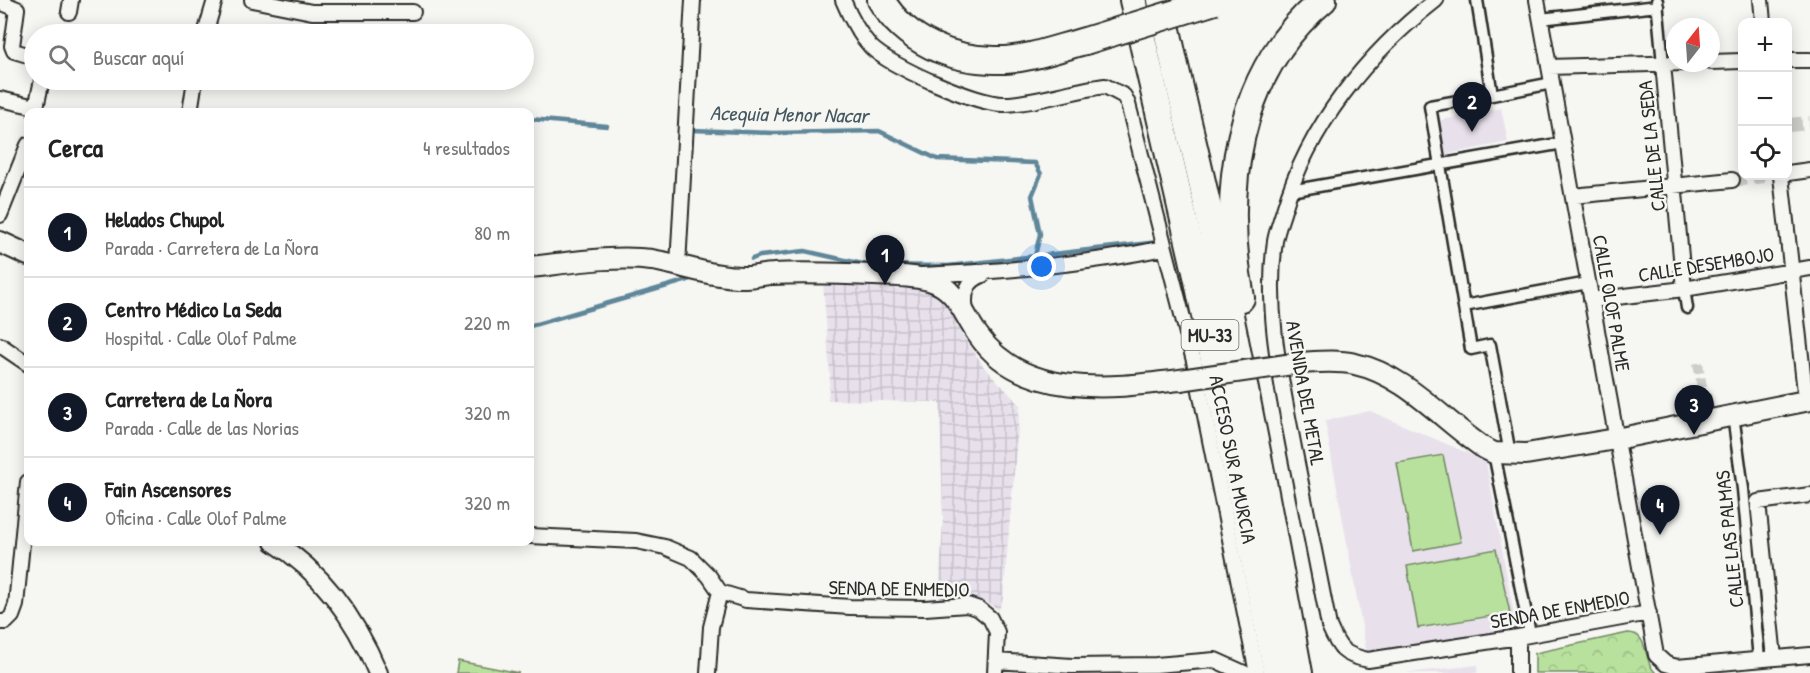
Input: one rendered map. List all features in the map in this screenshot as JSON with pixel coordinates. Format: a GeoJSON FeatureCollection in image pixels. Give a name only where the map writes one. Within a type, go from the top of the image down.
{"type":"FeatureCollection","features":[{"type":"Feature","properties":{"kind":"highway"},"geometry":{"type":"LineString","coordinates":[[881,0],[901,26],[935,48],[955,54],[1000,60],[1084,33],[1167,0]]}},
{"type":"Feature","properties":{"kind":"highway"},"geometry":{"type":"LineString","coordinates":[[897,0],[916,20],[937,33],[974,45],[1020,43],[1084,33],[1217,1]]}},
{"type":"Feature","properties":{"kind":"highway","name":"ACCESO SUR A MURCIA"},"geometry":{"type":"LineString","coordinates":[[1133,0],[1200,287],[1277,673]]}},
{"type":"Feature","properties":{"kind":"highway","name":"ACCESO SUR A MURCIA"},"geometry":{"type":"LineString","coordinates":[[1161,0],[1196,151],[1233,339],[1249,403],[1299,673]]}},
{"type":"Feature","properties":{"kind":"highway"},"geometry":{"type":"LineString","coordinates":[[1249,403],[1245,320],[1239,288],[1233,211],[1239,140],[1252,100],[1272,61],[1303,19],[1323,0]]}},
{"type":"Feature","properties":{"kind":"main road"},"geometry":{"type":"LineString","coordinates":[[0,242],[24,253]]}},
{"type":"Feature","properties":{"kind":"main road"},"geometry":{"type":"LineString","coordinates":[[534,267],[628,259],[650,260],[723,275],[745,277],[773,274],[905,276],[926,279],[949,290],[984,344],[997,356],[1018,370],[1045,381],[1086,386],[1125,385],[1180,380],[1300,363],[1330,361],[1353,363],[1372,368],[1388,376],[1471,439],[1502,453],[1526,454],[1808,400]]}},
{"type":"Feature","properties":{"kind":"street"},"geometry":{"type":"LineString","coordinates":[[208,24],[215,0]]}},
{"type":"Feature","properties":{"kind":"street"},"geometry":{"type":"LineString","coordinates":[[252,0],[312,12],[413,12]]}},
{"type":"Feature","properties":{"kind":"street"},"geometry":{"type":"LineString","coordinates":[[678,265],[693,0]]}},
{"type":"Feature","properties":{"kind":"street"},"geometry":{"type":"LineString","coordinates":[[843,0],[859,33],[884,58],[989,103],[1003,105],[1020,103],[1105,86],[1124,96],[1128,104],[1194,361],[1257,673]]}},
{"type":"Feature","properties":{"kind":"street","name":"AVENIDA DEL METAL"},"geometry":{"type":"LineString","coordinates":[[1351,657],[1336,642],[1329,626],[1276,355],[1272,301],[1275,239],[1290,191],[1307,152],[1334,105],[1386,45],[1436,0]]}},
{"type":"Feature","properties":{"kind":"street"},"geometry":{"type":"LineString","coordinates":[[1477,0],[1492,95]]}},
{"type":"Feature","properties":{"kind":"street","name":"CALLE OLOF PALME"},"geometry":{"type":"LineString","coordinates":[[1537,0],[1649,613]]}},
{"type":"Feature","properties":{"kind":"street"},"geometry":{"type":"LineString","coordinates":[[1761,0],[1763,18]]}},
{"type":"Feature","properties":{"kind":"street"},"geometry":{"type":"LineString","coordinates":[[0,2],[17,9],[12,46],[14,51],[24,54]]}},
{"type":"Feature","properties":{"kind":"street"},"geometry":{"type":"LineString","coordinates":[[1540,19],[1657,3]]}},
{"type":"Feature","properties":{"kind":"street","name":"CALLE DE LA SEDA"},"geometry":{"type":"LineString","coordinates":[[1657,3],[1684,289]]}},
{"type":"Feature","properties":{"kind":"street"},"geometry":{"type":"LineString","coordinates":[[1792,60],[1810,60]]}},
{"type":"Feature","properties":{"kind":"street"},"geometry":{"type":"LineString","coordinates":[[1720,62],[1738,62]]}},
{"type":"Feature","properties":{"kind":"street"},"geometry":{"type":"LineString","coordinates":[[1549,67],[1666,64]]}},
{"type":"Feature","properties":{"kind":"street"},"geometry":{"type":"LineString","coordinates":[[1518,673],[1524,635],[1490,345],[1471,349],[1430,106],[1552,83]]}},
{"type":"Feature","properties":{"kind":"street"},"geometry":{"type":"LineString","coordinates":[[36,108],[40,90]]}},
{"type":"Feature","properties":{"kind":"street"},"geometry":{"type":"LineString","coordinates":[[191,108],[193,90]]}},
{"type":"Feature","properties":{"kind":"street"},"geometry":{"type":"LineString","coordinates":[[0,99],[29,108]]}},
{"type":"Feature","properties":{"kind":"street"},"geometry":{"type":"LineString","coordinates":[[1290,191],[1563,143]]}},
{"type":"Feature","properties":{"kind":"street"},"geometry":{"type":"LineString","coordinates":[[0,215],[24,157]]}},
{"type":"Feature","properties":{"kind":"street"},"geometry":{"type":"LineString","coordinates":[[1792,172],[1810,170]]}},
{"type":"Feature","properties":{"kind":"street"},"geometry":{"type":"LineString","coordinates":[[14,183],[24,172]]}},
{"type":"Feature","properties":{"kind":"street"},"geometry":{"type":"LineString","coordinates":[[1573,196],[1732,180]]}},
{"type":"Feature","properties":{"kind":"street"},"geometry":{"type":"LineString","coordinates":[[1781,180],[1808,400]]}},
{"type":"Feature","properties":{"kind":"street"},"geometry":{"type":"LineString","coordinates":[[905,276],[1035,269],[1129,256],[1164,248]]}},
{"type":"Feature","properties":{"kind":"street","name":"CALLE DESEMBOJO"},"geometry":{"type":"LineString","coordinates":[[1591,300],[1684,289],[1810,268]]}},
{"type":"Feature","properties":{"kind":"street"},"geometry":{"type":"LineString","coordinates":[[969,321],[965,299],[968,284],[975,278],[991,272]]}},
{"type":"Feature","properties":{"kind":"street"},"geometry":{"type":"LineString","coordinates":[[1464,306],[1588,283]]}},
{"type":"Feature","properties":{"kind":"street"},"geometry":{"type":"LineString","coordinates":[[1684,289],[1687,308]]}},
{"type":"Feature","properties":{"kind":"street"},"geometry":{"type":"LineString","coordinates":[[0,345],[24,361]]}},
{"type":"Feature","properties":{"kind":"street"},"geometry":{"type":"LineString","coordinates":[[1704,399],[1708,420]]}},
{"type":"Feature","properties":{"kind":"street","name":"CALLE LAS PALMAS"},"geometry":{"type":"LineString","coordinates":[[1733,415],[1743,489],[1759,659]]}},
{"type":"Feature","properties":{"kind":"street"},"geometry":{"type":"LineString","coordinates":[[1774,658],[1758,502],[1810,495]]}},
{"type":"Feature","properties":{"kind":"street"},"geometry":{"type":"LineString","coordinates":[[0,622],[6,622],[12,616],[16,605],[24,523]]}},
{"type":"Feature","properties":{"kind":"street"},"geometry":{"type":"LineString","coordinates":[[534,536],[636,541],[664,547],[691,558],[709,576],[720,592],[711,627],[708,673]]}},
{"type":"Feature","properties":{"kind":"street"},"geometry":{"type":"LineString","coordinates":[[283,546],[302,561],[334,596],[356,629],[378,673]]}},
{"type":"Feature","properties":{"kind":"street","name":"SENDA DE ENMEDIO"},"geometry":{"type":"LineString","coordinates":[[720,592],[746,600],[780,604],[925,608],[967,605],[979,609],[990,618],[997,632],[996,667],[1156,665],[1215,660],[1244,673]]}},
{"type":"Feature","properties":{"kind":"street","name":"SENDA DE ENMEDIO"},"geometry":{"type":"LineString","coordinates":[[1351,657],[1368,660],[1649,613],[1656,656],[1666,664],[1677,667],[1810,655]]}},
{"type":"Feature","properties":{"kind":"shaded area"},"geometry":{"type":"Polygon","coordinates":[[[1501,108],[1508,142],[1444,155],[1437,121],[1501,108]]]}},
{"type":"Feature","properties":{"kind":"shaded area"},"geometry":{"type":"Polygon","coordinates":[[[823,282],[929,289],[943,296],[962,334],[984,367],[1020,405],[1003,598],[999,610],[976,599],[939,600],[943,518],[940,402],[828,400],[830,376],[823,282]]]}},
{"type":"Feature","properties":{"kind":"shaded area"},"geometry":{"type":"Polygon","coordinates":[[[1370,411],[1486,461],[1518,637],[1368,660],[1325,421],[1370,411]]]}},
{"type":"Feature","properties":{"kind":"shaded area"},"geometry":{"type":"Polygon","coordinates":[[[1477,665],[1477,673],[1407,673],[1477,665]]]}},
{"type":"Feature","properties":{"kind":"green space"},"geometry":{"type":"Polygon","coordinates":[[[1443,455],[1461,542],[1413,551],[1397,463],[1443,455]]]}},
{"type":"Feature","properties":{"kind":"green space"},"geometry":{"type":"Polygon","coordinates":[[[1496,549],[1510,613],[1418,628],[1407,566],[1496,549]]]}},
{"type":"Feature","properties":{"kind":"green space"},"geometry":{"type":"Polygon","coordinates":[[[1628,633],[1635,634],[1643,642],[1649,662],[1656,673],[1535,673],[1535,653],[1628,633]]]}},
{"type":"Feature","properties":{"kind":"green space"},"geometry":{"type":"Polygon","coordinates":[[[458,661],[519,673],[456,673],[458,661]]]}},
{"type":"Feature","properties":{"kind":"waterway","name":"Acequia Menor Nacar"},"geometry":{"type":"LineString","coordinates":[[534,119],[607,126]]}},
{"type":"Feature","properties":{"kind":"waterway","name":"Acequia Menor Nacar"},"geometry":{"type":"LineString","coordinates":[[692,130],[774,133],[879,131],[937,159],[1035,163],[1041,174],[1032,196],[1040,234],[1035,256]]}},
{"type":"Feature","properties":{"kind":"waterway"},"geometry":{"type":"LineString","coordinates":[[752,259],[805,251],[867,265],[948,266],[1158,242]]}},
{"type":"Feature","properties":{"kind":"waterway"},"geometry":{"type":"LineString","coordinates":[[534,325],[688,280]]}},
{"type":"Feature","properties":{"kind":"tunnel"},"geometry":{"type":"LineString","coordinates":[[1792,125],[1810,123]]}},
{"type":"Feature","properties":{"kind":"tunnel"},"geometry":{"type":"LineString","coordinates":[[1732,180],[1738,179]]}},
{"type":"Feature","properties":{"kind":"tunnel"},"geometry":{"type":"LineString","coordinates":[[1698,363],[1704,399]]}},
{"type":"Feature","properties":{"kind":"place","name":"Centro Médico La Seda"},"geometry":{"type":"Point","coordinates":[1472,132]}},
{"type":"Feature","properties":{"kind":"place","name":"Helados Chupol"},"geometry":{"type":"Point","coordinates":[885,285]}},
{"type":"Feature","properties":{"kind":"place","name":"Carretera de La Ñora"},"geometry":{"type":"Point","coordinates":[1694,435]}},
{"type":"Feature","properties":{"kind":"place","name":"Fain Ascensores"},"geometry":{"type":"Point","coordinates":[1660,535]}}]}
